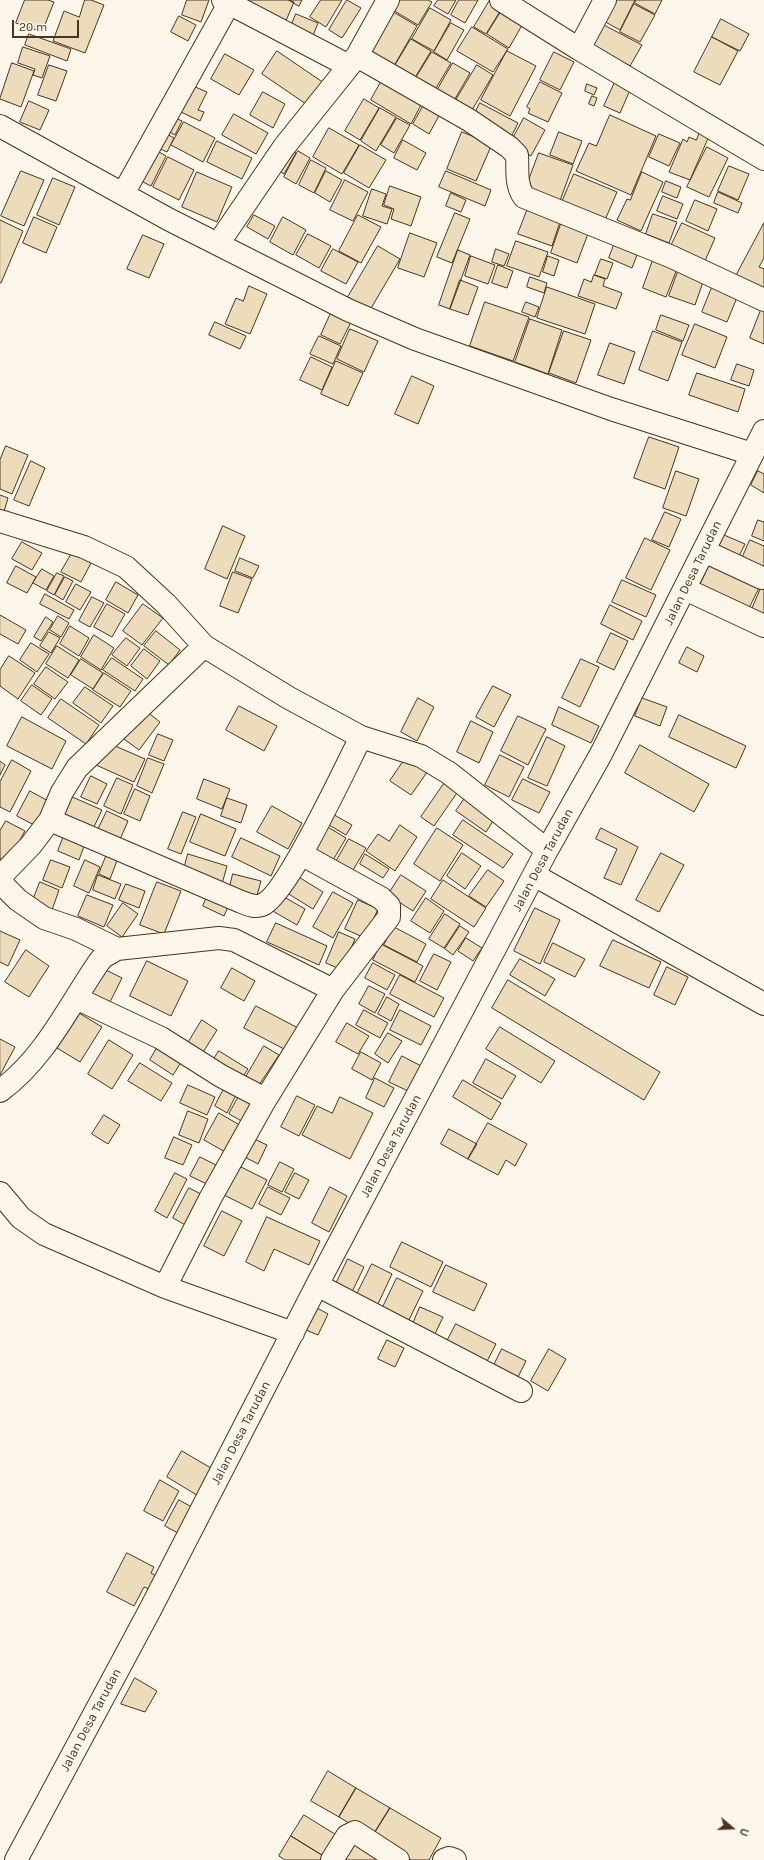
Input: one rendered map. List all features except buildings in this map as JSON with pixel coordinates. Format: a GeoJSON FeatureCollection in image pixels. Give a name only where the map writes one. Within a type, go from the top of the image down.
{"type":"FeatureCollection","features":[{"type":"Feature","properties":{"kind":"street"},"geometry":{"type":"LineString","coordinates":[[218,244],[284,147],[353,61],[388,0]]}},
{"type":"Feature","properties":{"kind":"street"},"geometry":{"type":"LineString","coordinates":[[501,0],[579,49],[764,159]]}},
{"type":"Feature","properties":{"kind":"street"},"geometry":{"type":"LineString","coordinates":[[579,49],[605,0]]}},
{"type":"Feature","properties":{"kind":"street"},"geometry":{"type":"LineString","coordinates":[[123,194],[228,1],[353,61],[469,120],[510,147],[517,155],[517,177],[520,191],[524,197],[672,257],[764,300]]}},
{"type":"Feature","properties":{"kind":"street"},"geometry":{"type":"LineString","coordinates":[[0,126],[123,194],[348,310],[415,339],[604,406],[752,454]]}},
{"type":"Feature","properties":{"kind":"street","name":"Jalan Desa Tarudan"},"geometry":{"type":"LineString","coordinates":[[16,1860],[150,1610],[317,1285],[534,874],[601,754],[764,431]]}},
{"type":"Feature","properties":{"kind":"street"},"geometry":{"type":"LineString","coordinates":[[1,524],[84,547],[126,567],[166,604],[204,646],[289,698],[361,737],[410,751],[427,759],[486,801],[547,850]]}},
{"type":"Feature","properties":{"kind":"street"},"geometry":{"type":"LineString","coordinates":[[704,551],[762,578]]}},
{"type":"Feature","properties":{"kind":"street"},"geometry":{"type":"LineString","coordinates":[[685,589],[764,626]]}},
{"type":"Feature","properties":{"kind":"street"},"geometry":{"type":"LineString","coordinates":[[117,949],[76,929],[44,918],[18,900],[4,886],[1,876],[31,845],[50,820],[62,792],[77,768],[204,646]]}},
{"type":"Feature","properties":{"kind":"street"},"geometry":{"type":"LineString","coordinates":[[50,820],[252,907],[263,905],[271,898],[301,854],[361,737]]}},
{"type":"Feature","properties":{"kind":"street"},"geometry":{"type":"LineString","coordinates":[[170,1278],[211,1197],[265,1099],[333,990],[389,917],[390,911],[386,901],[301,854]]}},
{"type":"Feature","properties":{"kind":"street"},"geometry":{"type":"LineString","coordinates":[[534,874],[764,1004]]}},
{"type":"Feature","properties":{"kind":"street"},"geometry":{"type":"LineString","coordinates":[[0,1091],[33,1062],[46,1045],[99,962],[103,957],[117,949],[219,938],[234,940],[333,990]]}},
{"type":"Feature","properties":{"kind":"street"},"geometry":{"type":"LineString","coordinates":[[76,998],[161,1038],[221,1076],[265,1099]]}},
{"type":"Feature","properties":{"kind":"street"},"geometry":{"type":"LineString","coordinates":[[0,1193],[21,1218],[44,1234],[170,1278],[293,1333]]}},
{"type":"Feature","properties":{"kind":"street"},"geometry":{"type":"LineString","coordinates":[[317,1285],[521,1391]]}},
{"type":"Feature","properties":{"kind":"street"},"geometry":{"type":"LineString","coordinates":[[332,1860],[347,1836],[355,1832],[398,1860]]}},
{"type":"Feature","properties":{"kind":"street"},"geometry":{"type":"LineString","coordinates":[[444,1860],[449,1858],[455,1860]]}}]}
